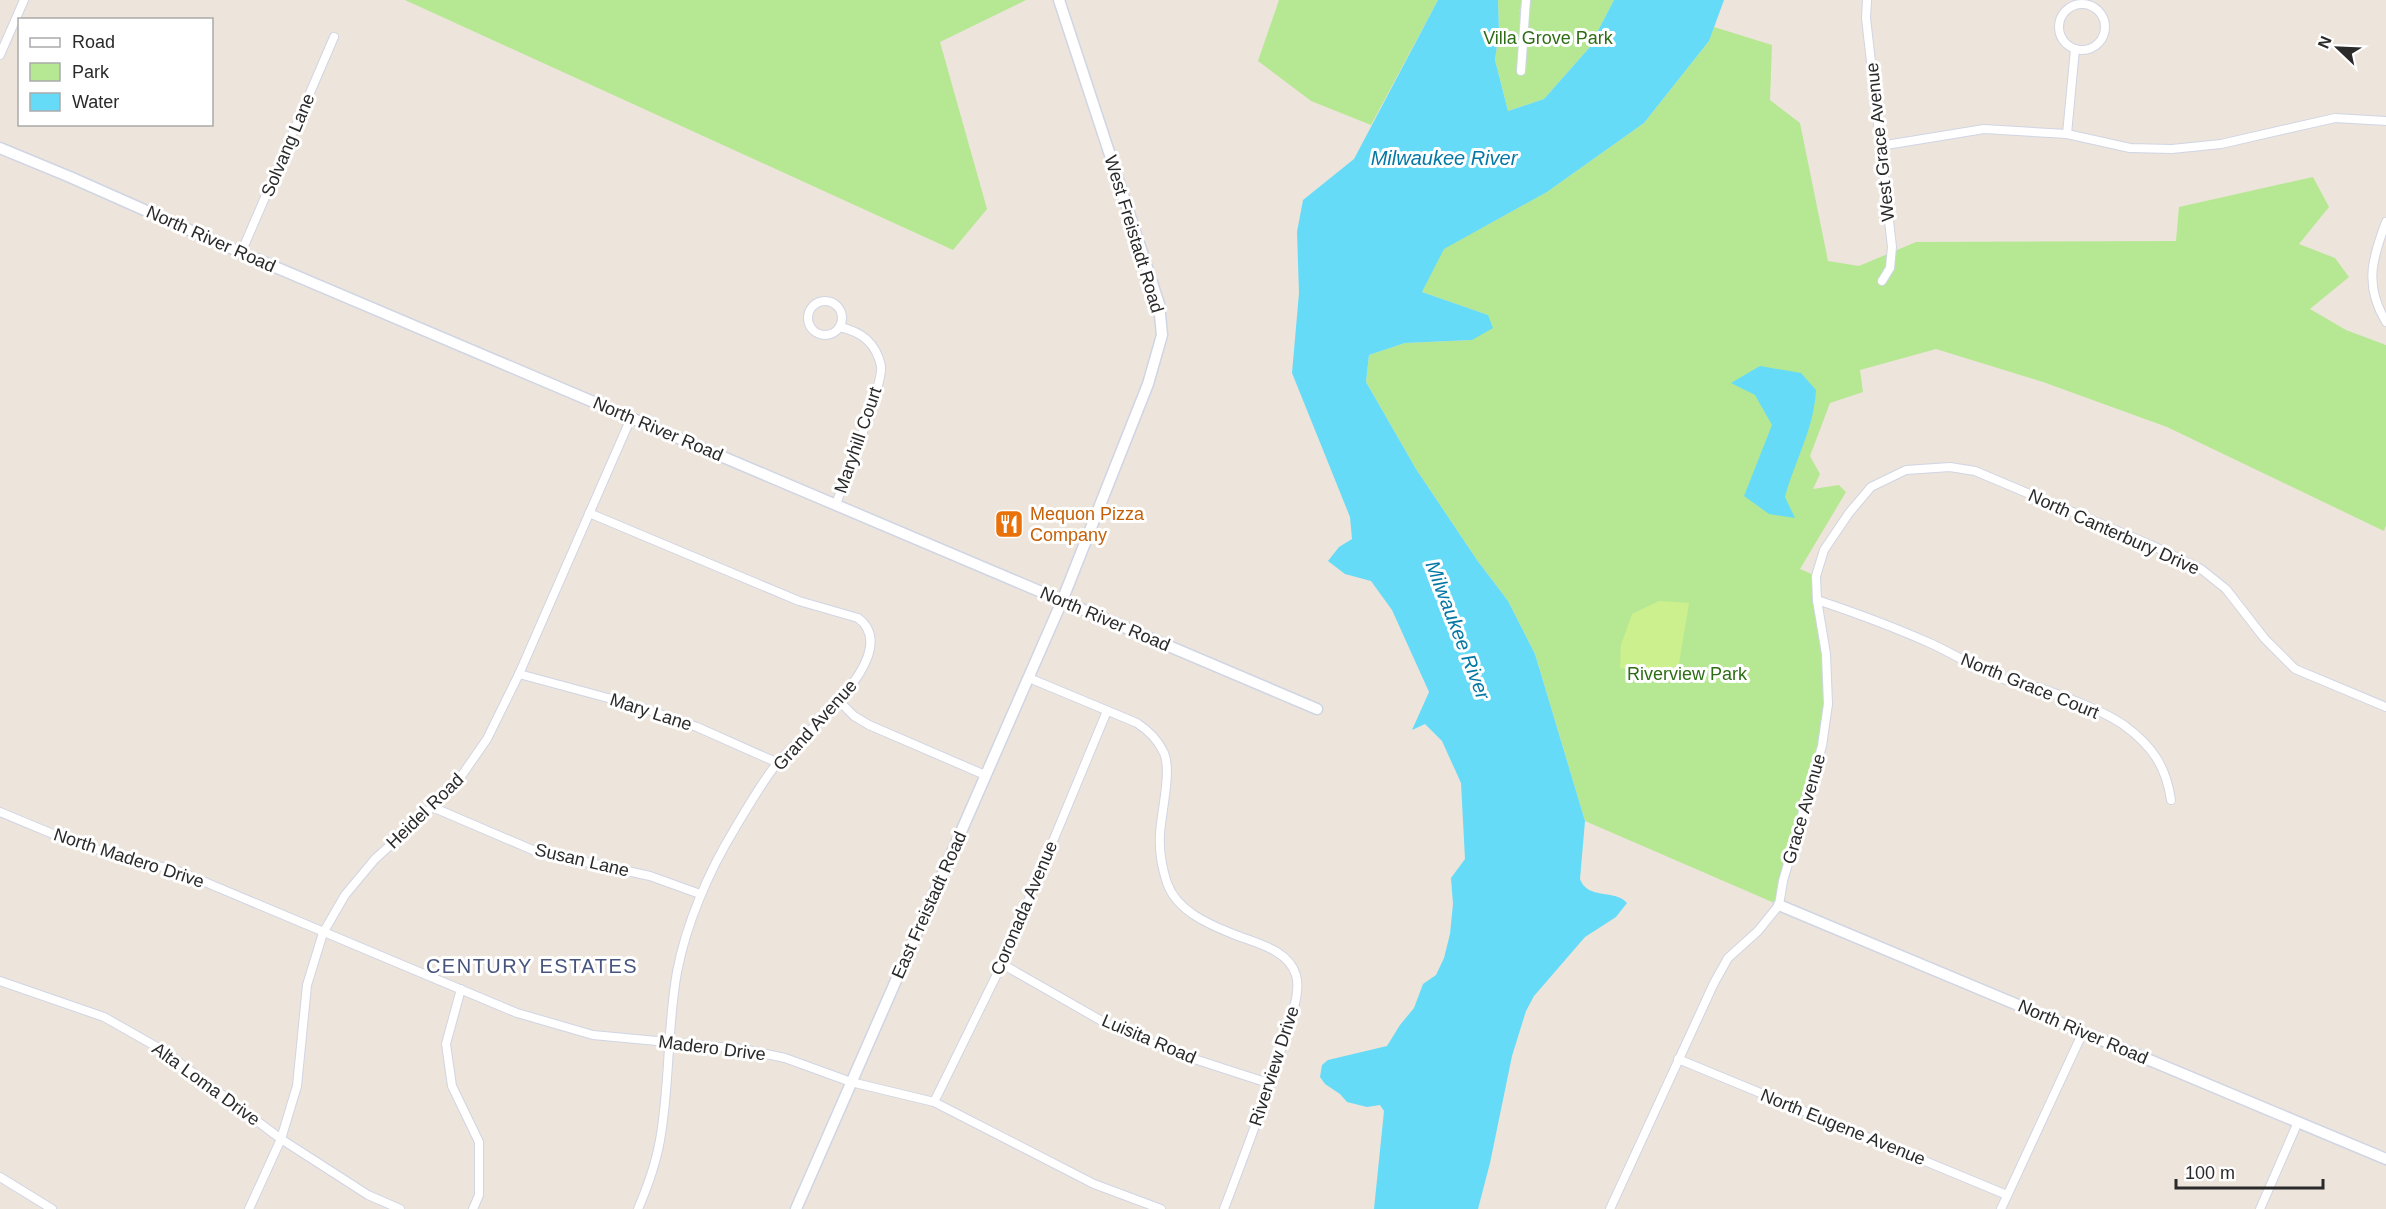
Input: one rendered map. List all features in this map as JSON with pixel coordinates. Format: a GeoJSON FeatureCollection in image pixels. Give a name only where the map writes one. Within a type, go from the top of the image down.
{"type":"FeatureCollection","features":[{"type":"Feature","properties":{"kind":"street"},"geometry":{"type":"LineString","coordinates":[[0,55],[24,0]]}},
{"type":"Feature","properties":{"kind":"street","name":"West Freistadt Road"},"geometry":{"type":"LineString","coordinates":[[1059,0],[1159,304],[1162,335],[1148,384],[1062,601]]}},
{"type":"Feature","properties":{"kind":"street"},"geometry":{"type":"LineString","coordinates":[[1521,71],[1526,0]]}},
{"type":"Feature","properties":{"kind":"street","name":"West Grace Avenue"},"geometry":{"type":"LineString","coordinates":[[1867,0],[1866,18],[1892,247],[1890,270],[1882,280]]}},
{"type":"Feature","properties":{"kind":"street"},"geometry":{"type":"LineString","coordinates":[[2077,4],[2092,6],[2103,17],[2105,24],[2101,39],[2090,49],[2075,49],[2063,40],[2060,34],[2060,19],[2070,7],[2077,4]]}},
{"type":"Feature","properties":{"kind":"street","name":"Solvang Lane"},"geometry":{"type":"LineString","coordinates":[[241,253],[334,37]]}},
{"type":"Feature","properties":{"kind":"street"},"geometry":{"type":"LineString","coordinates":[[2067,134],[2075,49]]}},
{"type":"Feature","properties":{"kind":"street"},"geometry":{"type":"LineString","coordinates":[[1880,146],[1983,129],[2067,134],[2130,148],[2172,149],[2221,144],[2335,118],[2386,121]]}},
{"type":"Feature","properties":{"kind":"street","name":"North River Road"},"geometry":{"type":"LineString","coordinates":[[0,148],[241,253],[1317,709]]}},
{"type":"Feature","properties":{"kind":"street"},"geometry":{"type":"LineString","coordinates":[[2386,222],[2378,243],[2371,278],[2375,304],[2386,322]]}},
{"type":"Feature","properties":{"kind":"street"},"geometry":{"type":"LineString","coordinates":[[820,302],[832,302],[840,310],[842,321],[840,327],[826,336],[814,332],[808,324],[810,309],[820,302]]}},
{"type":"Feature","properties":{"kind":"street","name":"Maryhill Court"},"geometry":{"type":"LineString","coordinates":[[836,504],[877,392],[882,368],[874,347],[858,331],[840,327]]}},
{"type":"Feature","properties":{"kind":"street","name":"Heidel Road"},"geometry":{"type":"LineString","coordinates":[[249,1209],[281,1138],[297,1086],[307,985],[323,933],[345,895],[375,859],[453,788],[496,724],[631,418]]}},
{"type":"Feature","properties":{"kind":"street","name":"Grace Avenue"},"geometry":{"type":"LineString","coordinates":[[1611,1207],[1678,1059],[1728,958],[1758,931],[1779,905],[1782,881],[1822,746],[1828,704],[1826,654],[1817,600],[1816,576],[1824,550],[1848,513],[1870,487],[1906,470],[1950,466],[1975,471]]}},
{"type":"Feature","properties":{"kind":"street","name":"North Canterbury Drive"},"geometry":{"type":"LineString","coordinates":[[1975,471],[2151,545],[2201,569],[2226,589],[2265,639],[2295,669],[2386,707]]}},
{"type":"Feature","properties":{"kind":"street","name":"Grand Avenue"},"geometry":{"type":"LineString","coordinates":[[589,513],[799,601],[858,618],[865,622],[871,638],[870,652],[861,672],[839,701],[778,763],[734,830],[700,894],[677,972],[660,1141],[638,1209]]}},
{"type":"Feature","properties":{"kind":"street","name":"North Grace Court"},"geometry":{"type":"LineString","coordinates":[[1817,600],[1861,614],[1932,644],[2006,680],[2032,685],[2074,701],[2122,724],[2147,744],[2158,760],[2166,773],[2171,800]]}},
{"type":"Feature","properties":{"kind":"street","name":"East Freistadt Road"},"geometry":{"type":"LineString","coordinates":[[796,1209],[1062,601]]}},
{"type":"Feature","properties":{"kind":"street","name":"Mary Lane"},"geometry":{"type":"LineString","coordinates":[[519,674],[633,705],[697,727],[778,763]]}},
{"type":"Feature","properties":{"kind":"street","name":"Riverview Drive"},"geometry":{"type":"LineString","coordinates":[[1029,678],[1137,723],[1150,732],[1165,754],[1166,786],[1160,835],[1161,858],[1167,885],[1185,909],[1210,925],[1274,950],[1287,961],[1296,975],[1297,990],[1294,1005],[1271,1084],[1224,1209]]}},
{"type":"Feature","properties":{"kind":"street"},"geometry":{"type":"LineString","coordinates":[[839,701],[869,725],[985,775]]}},
{"type":"Feature","properties":{"kind":"street","name":"Coronada Avenue"},"geometry":{"type":"LineString","coordinates":[[934,1102],[1002,964],[1107,711]]}},
{"type":"Feature","properties":{"kind":"street","name":"Susan Lane"},"geometry":{"type":"LineString","coordinates":[[432,807],[535,851],[650,876],[700,894]]}},
{"type":"Feature","properties":{"kind":"street","name":"North Madero Drive"},"geometry":{"type":"LineString","coordinates":[[0,812],[76,844],[122,854],[181,872],[323,933]]}},
{"type":"Feature","properties":{"kind":"street","name":"North River Road"},"geometry":{"type":"LineString","coordinates":[[1779,905],[2386,1159]]}},
{"type":"Feature","properties":{"kind":"street","name":"Madero Drive"},"geometry":{"type":"LineString","coordinates":[[323,933],[517,1013],[594,1035],[742,1049],[785,1058],[851,1082],[934,1102],[1094,1184],[1161,1209]]}},
{"type":"Feature","properties":{"kind":"street","name":"Luisita Road"},"geometry":{"type":"LineString","coordinates":[[1002,964],[1121,1032],[1271,1084]]}},
{"type":"Feature","properties":{"kind":"street","name":"Alta Loma Drive"},"geometry":{"type":"LineString","coordinates":[[0,981],[104,1017],[154,1045],[281,1138],[368,1195],[400,1209]]}},
{"type":"Feature","properties":{"kind":"street"},"geometry":{"type":"LineString","coordinates":[[461,989],[446,1044],[452,1086],[479,1142],[479,1195],[473,1209]]}},
{"type":"Feature","properties":{"kind":"street"},"geometry":{"type":"LineString","coordinates":[[2001,1209],[2082,1032]]}},
{"type":"Feature","properties":{"kind":"street","name":"North Eugene Avenue"},"geometry":{"type":"LineString","coordinates":[[1678,1059],[2007,1195]]}},
{"type":"Feature","properties":{"kind":"street"},"geometry":{"type":"LineString","coordinates":[[2260,1209],[2298,1122]]}},
{"type":"Feature","properties":{"kind":"street"},"geometry":{"type":"LineString","coordinates":[[0,1177],[52,1209]]}},
{"type":"Feature","properties":{"kind":"street"},"geometry":{"type":"LineString","coordinates":[[1611,1207],[1621,1209]]}},
{"type":"Feature","properties":{"kind":"green space"},"geometry":{"type":"Polygon","coordinates":[[[405,0],[1026,0],[940,42],[987,209],[953,250],[405,0]]]}},
{"type":"Feature","properties":{"kind":"green space"},"geometry":{"type":"Polygon","coordinates":[[[1279,0],[1438,0],[1371,125],[1311,101],[1258,61],[1279,0]]]}},
{"type":"Feature","properties":{"kind":"green space","name":"Villa Grove Park"},"geometry":{"type":"Polygon","coordinates":[[[1498,0],[1523,0],[1519,12],[1526,0],[1614,0],[1589,48],[1544,99],[1508,111],[1495,60],[1499,31],[1498,0]]]}},
{"type":"Feature","properties":{"kind":"green space","name":"Riverview Park"},"geometry":{"type":"Polygon","coordinates":[[[1714,27],[1772,45],[1770,100],[1800,123],[1828,261],[1859,266],[1916,242],[2176,241],[2179,207],[2313,177],[2329,207],[2299,244],[2335,258],[2349,277],[2310,309],[2346,330],[2386,345],[2386,525],[2384,531],[2167,427],[2043,382],[1936,349],[1860,370],[1863,392],[1830,403],[1810,456],[1820,474],[1813,489],[1839,485],[1846,492],[1800,569],[1816,576],[1828,704],[1779,905],[1585,821],[1535,654],[1508,601],[1477,560],[1416,469],[1366,382],[1369,355],[1405,343],[1472,340],[1488,315],[1422,292],[1443,249],[1547,192],[1644,123],[1709,41],[1714,27]]]}},
{"type":"Feature","properties":{"kind":"green space"},"geometry":{"type":"Polygon","coordinates":[[[1659,601],[1689,603],[1677,675],[1620,668],[1621,645],[1632,614],[1659,601]]]}},
{"type":"Feature","properties":{"kind":"water","name":"Milwaukee River"},"geometry":{"type":"Polygon","coordinates":[[[1438,0],[1498,0],[1499,31],[1495,60],[1508,111],[1544,99],[1589,48],[1614,0],[1724,0],[1709,41],[1644,123],[1547,192],[1444,249],[1422,292],[1488,315],[1493,328],[1472,340],[1405,343],[1369,355],[1366,382],[1416,469],[1477,560],[1508,601],[1535,654],[1585,821],[1580,879],[1589,890],[1616,896],[1627,903],[1616,917],[1585,937],[1534,996],[1526,1011],[1512,1056],[1478,1209],[1374,1209],[1384,1111],[1380,1105],[1367,1107],[1347,1102],[1320,1077],[1322,1065],[1328,1060],[1387,1046],[1414,1008],[1423,984],[1436,975],[1444,958],[1450,934],[1453,904],[1451,878],[1465,859],[1461,783],[1442,741],[1425,724],[1412,730],[1429,692],[1392,610],[1371,581],[1345,574],[1328,561],[1339,547],[1352,539],[1350,517],[1292,373],[1299,293],[1297,232],[1303,200],[1354,159],[1438,0]]]}},
{"type":"Feature","properties":{"kind":"water"},"geometry":{"type":"Polygon","coordinates":[[[1760,366],[1801,373],[1816,390],[1812,418],[1785,497],[1795,518],[1769,514],[1744,496],[1772,425],[1755,395],[1731,383],[1760,366]]]}},
{"type":"Feature","properties":{"kind":"place","name":"Mequon Pizza Company"},"geometry":{"type":"Point","coordinates":[1009,524]}},
{"type":"Feature","properties":{"kind":"district","name":"CENTURY ESTATES"},"geometry":{"type":"Point","coordinates":[532,966]}}]}
